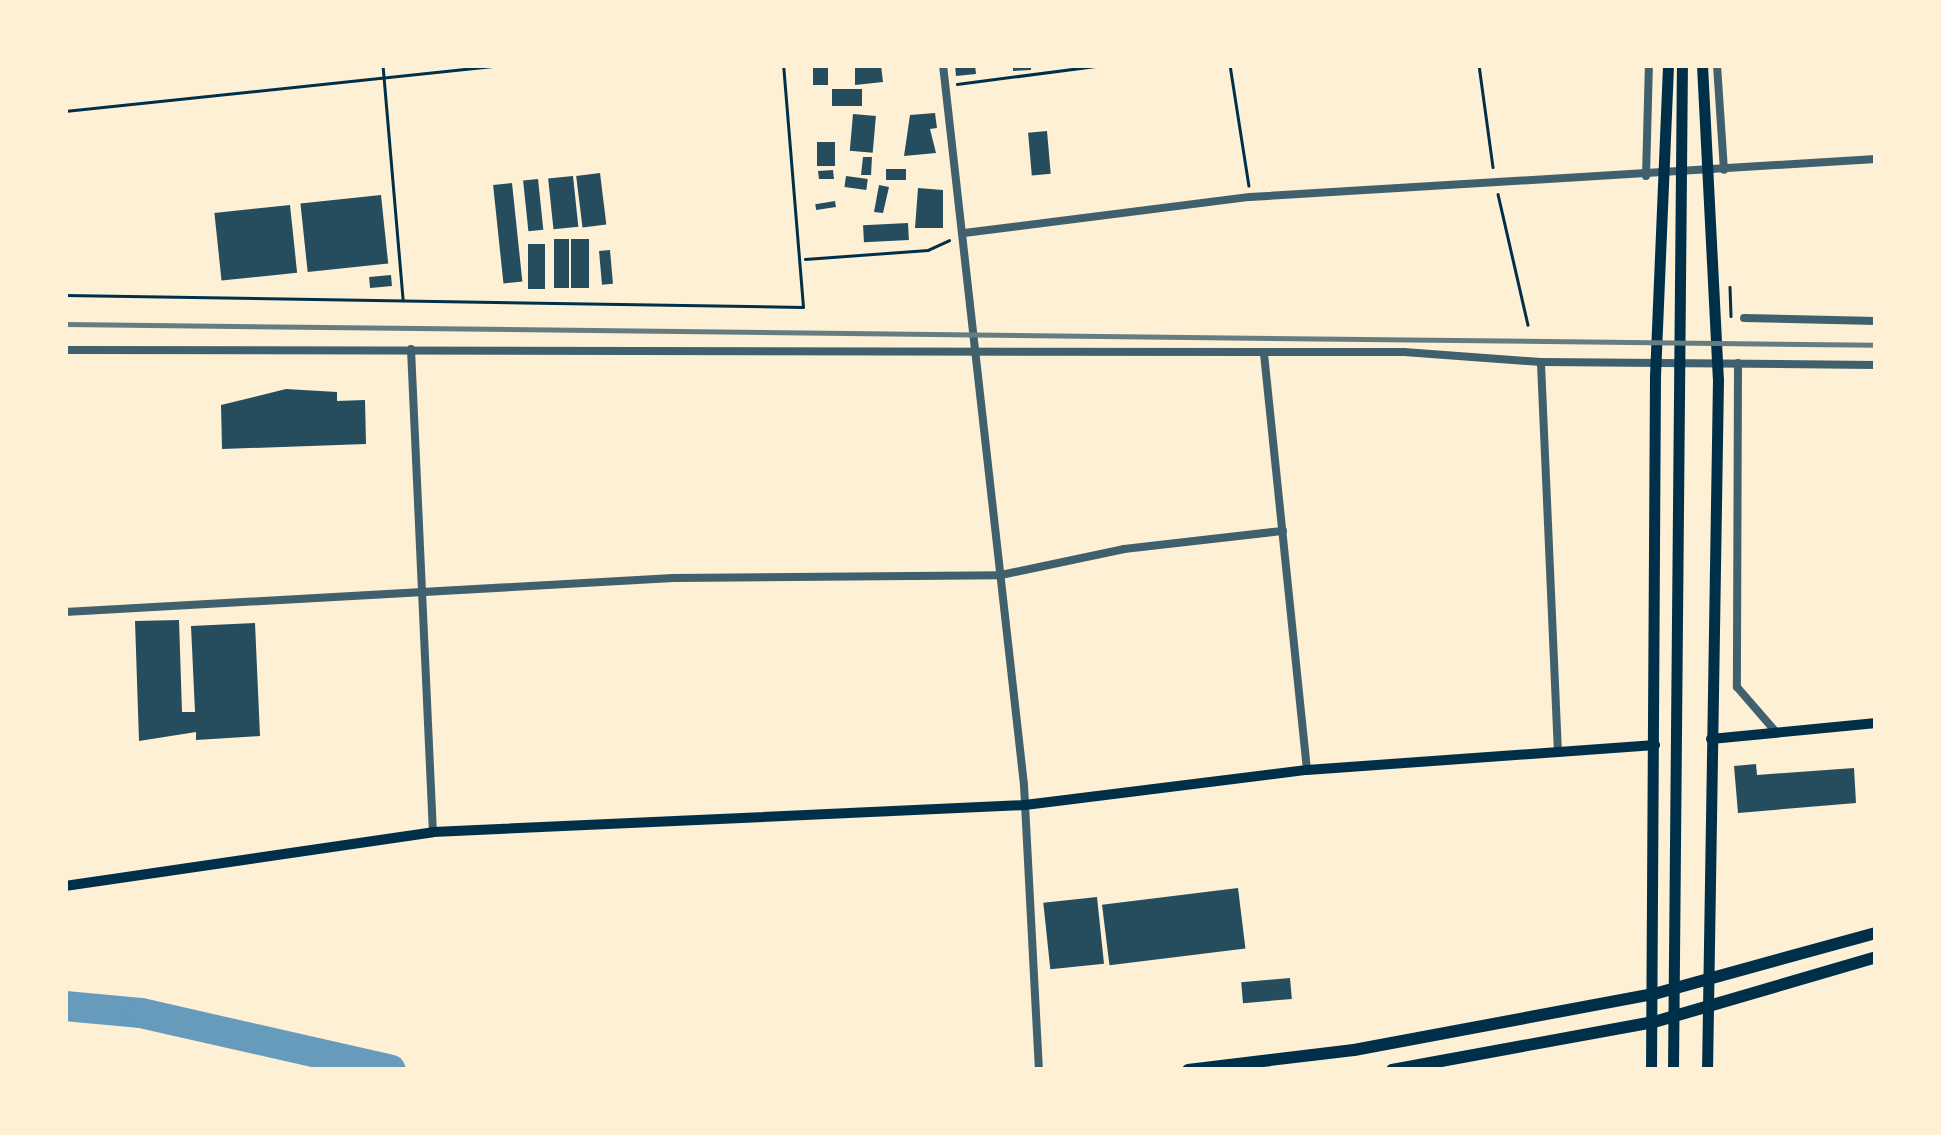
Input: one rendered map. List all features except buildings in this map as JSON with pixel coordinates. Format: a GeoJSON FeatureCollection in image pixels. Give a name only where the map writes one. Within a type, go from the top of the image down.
{"type":"FeatureCollection","features":[{"type":"Feature","properties":{"kind":"highway"},"geometry":{"type":"LineString","coordinates":[[1188,1070],[1354,1050],[1654,994],[1708,983],[1876,934]]}},
{"type":"Feature","properties":{"kind":"highway"},"geometry":{"type":"LineString","coordinates":[[1392,1070],[1654,1022],[1876,957]]}},
{"type":"Feature","properties":{"kind":"main road"},"geometry":{"type":"LineString","coordinates":[[1652,1070],[1656,376],[1668,65]]}},
{"type":"Feature","properties":{"kind":"main road"},"geometry":{"type":"LineString","coordinates":[[1673,1070],[1682,65]]}},
{"type":"Feature","properties":{"kind":"main road"},"geometry":{"type":"LineString","coordinates":[[1702,65],[1718,379],[1707,1070]]}},
{"type":"Feature","properties":{"kind":"main road"},"geometry":{"type":"LineString","coordinates":[[1711,738],[1876,723]]}},
{"type":"Feature","properties":{"kind":"main road"},"geometry":{"type":"LineString","coordinates":[[65,886],[433,832],[1026,805],[1307,770],[1655,744]]}},
{"type":"Feature","properties":{"kind":"street"},"geometry":{"type":"LineString","coordinates":[[944,65],[1026,805],[1039,1070]]}},
{"type":"Feature","properties":{"kind":"street"},"geometry":{"type":"LineString","coordinates":[[1646,176],[1649,65]]}},
{"type":"Feature","properties":{"kind":"street"},"geometry":{"type":"LineString","coordinates":[[1718,65],[1724,170]]}},
{"type":"Feature","properties":{"kind":"street"},"geometry":{"type":"LineString","coordinates":[[964,233],[1250,197],[1646,176],[1876,159]]}},
{"type":"Feature","properties":{"kind":"street"},"geometry":{"type":"LineString","coordinates":[[1744,318],[1876,321]]}},
{"type":"Feature","properties":{"kind":"street"},"geometry":{"type":"LineString","coordinates":[[411,349],[433,832]]}},
{"type":"Feature","properties":{"kind":"street"},"geometry":{"type":"LineString","coordinates":[[65,350],[1404,352],[1540,362],[1876,365]]}},
{"type":"Feature","properties":{"kind":"street"},"geometry":{"type":"LineString","coordinates":[[1264,352],[1307,770]]}},
{"type":"Feature","properties":{"kind":"street"},"geometry":{"type":"LineString","coordinates":[[1540,362],[1558,754]]}},
{"type":"Feature","properties":{"kind":"street"},"geometry":{"type":"LineString","coordinates":[[1738,363],[1737,687],[1776,732]]}},
{"type":"Feature","properties":{"kind":"street"},"geometry":{"type":"LineString","coordinates":[[65,612],[422,597],[674,578],[1001,575],[1124,549],[1283,531]]}},
{"type":"Feature","properties":{"kind":"path"},"geometry":{"type":"LineString","coordinates":[[383,65],[403,301]]}},
{"type":"Feature","properties":{"kind":"path"},"geometry":{"type":"LineString","coordinates":[[65,111],[505,65]]}},
{"type":"Feature","properties":{"kind":"path"},"geometry":{"type":"LineString","coordinates":[[65,295],[803,307],[802,259],[782,65]]}},
{"type":"Feature","properties":{"kind":"path"},"geometry":{"type":"LineString","coordinates":[[946,86],[1103,65]]}},
{"type":"Feature","properties":{"kind":"path"},"geometry":{"type":"LineString","coordinates":[[1230,65],[1250,197]]}},
{"type":"Feature","properties":{"kind":"path"},"geometry":{"type":"LineString","coordinates":[[802,259],[928,250],[964,233]]}},
{"type":"Feature","properties":{"kind":"path"},"geometry":{"type":"LineString","coordinates":[[1730,287],[1731,318]]}},
{"type":"Feature","properties":{"kind":"waterway"},"geometry":{"type":"LineString","coordinates":[[65,1006],[141,1013],[391,1070]]}},
{"type":"Feature","properties":{"kind":"railway"},"geometry":{"type":"LineString","coordinates":[[65,324],[1876,345]]}}]}
